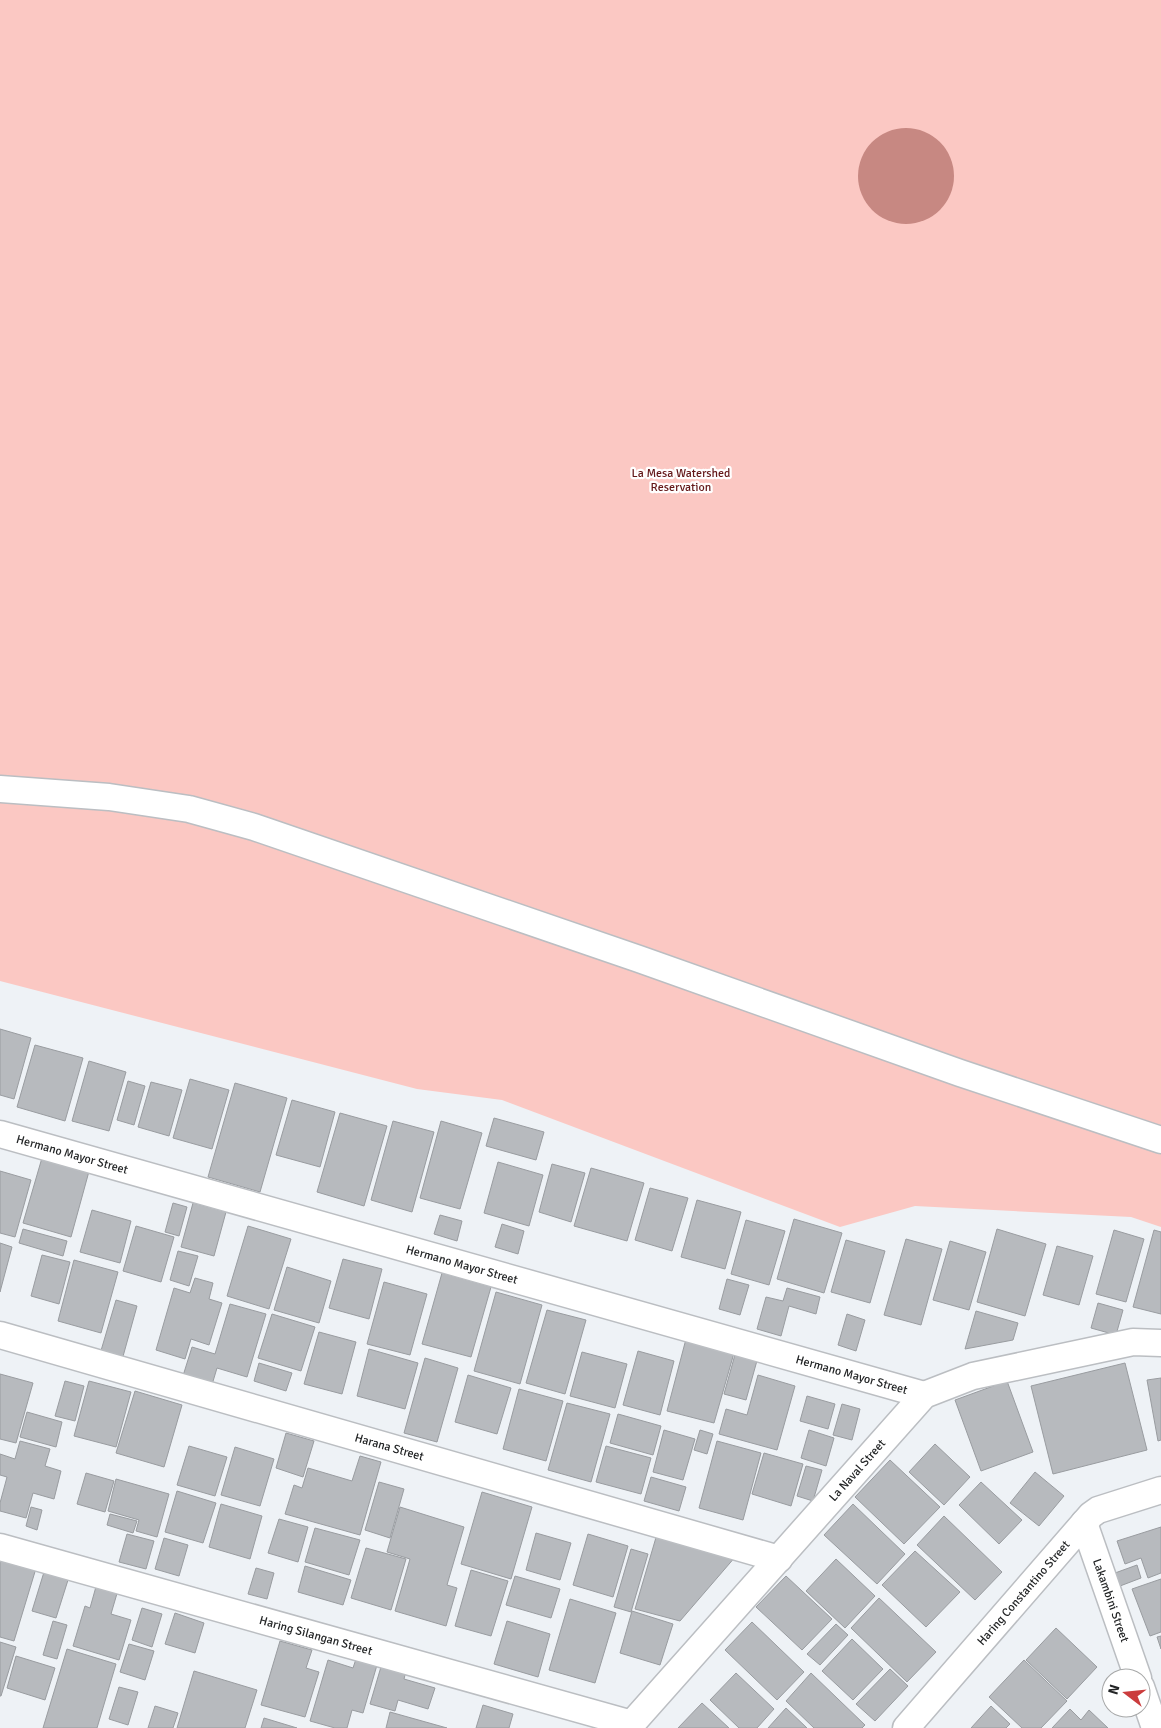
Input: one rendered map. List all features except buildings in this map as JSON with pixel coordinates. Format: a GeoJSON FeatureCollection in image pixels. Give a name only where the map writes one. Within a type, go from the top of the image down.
{"type":"FeatureCollection","features":[{"type":"Feature","properties":{"kind":"street"},"geometry":{"type":"LineString","coordinates":[[0,789],[118,799],[189,809],[254,827],[640,959],[960,1073],[1161,1140]]}},
{"type":"Feature","properties":{"kind":"street","name":"Hermano Mayor Street"},"geometry":{"type":"LineString","coordinates":[[0,1134],[924,1395]]}},
{"type":"Feature","properties":{"kind":"street","name":"Harana Street"},"geometry":{"type":"LineString","coordinates":[[0,1335],[779,1559]]}},
{"type":"Feature","properties":{"kind":"street","name":"La Naval Street"},"geometry":{"type":"LineString","coordinates":[[630,1726],[924,1395],[973,1376],[1133,1342],[1161,1343]]}},
{"type":"Feature","properties":{"kind":"street","name":"Haring Constantino Street"},"geometry":{"type":"LineString","coordinates":[[906,1728],[1084,1523],[1098,1510],[1161,1490]]}},
{"type":"Feature","properties":{"kind":"street","name":"Lakambini Street"},"geometry":{"type":"LineString","coordinates":[[1084,1523],[1135,1668]]}},
{"type":"Feature","properties":{"kind":"street","name":"Haring Silangan Street"},"geometry":{"type":"LineString","coordinates":[[0,1547],[630,1726]]}},
{"type":"Feature","properties":{"kind":"green space","name":"La Mesa Watershed Reservation"},"geometry":{"type":"Polygon","coordinates":[[[0,0],[1161,0],[1161,1227],[1131,1217],[915,1206],[840,1227],[502,1100],[417,1089],[0,981],[0,0]]]}},
{"type":"Feature","properties":{"kind":"shaded area"},"geometry":{"type":"Polygon","coordinates":[[[906,128],[924,132],[940,142],[950,158],[954,176],[950,194],[940,210],[924,220],[906,224],[888,220],[872,210],[862,194],[858,176],[862,158],[872,142],[888,132],[906,128]]]}}]}
